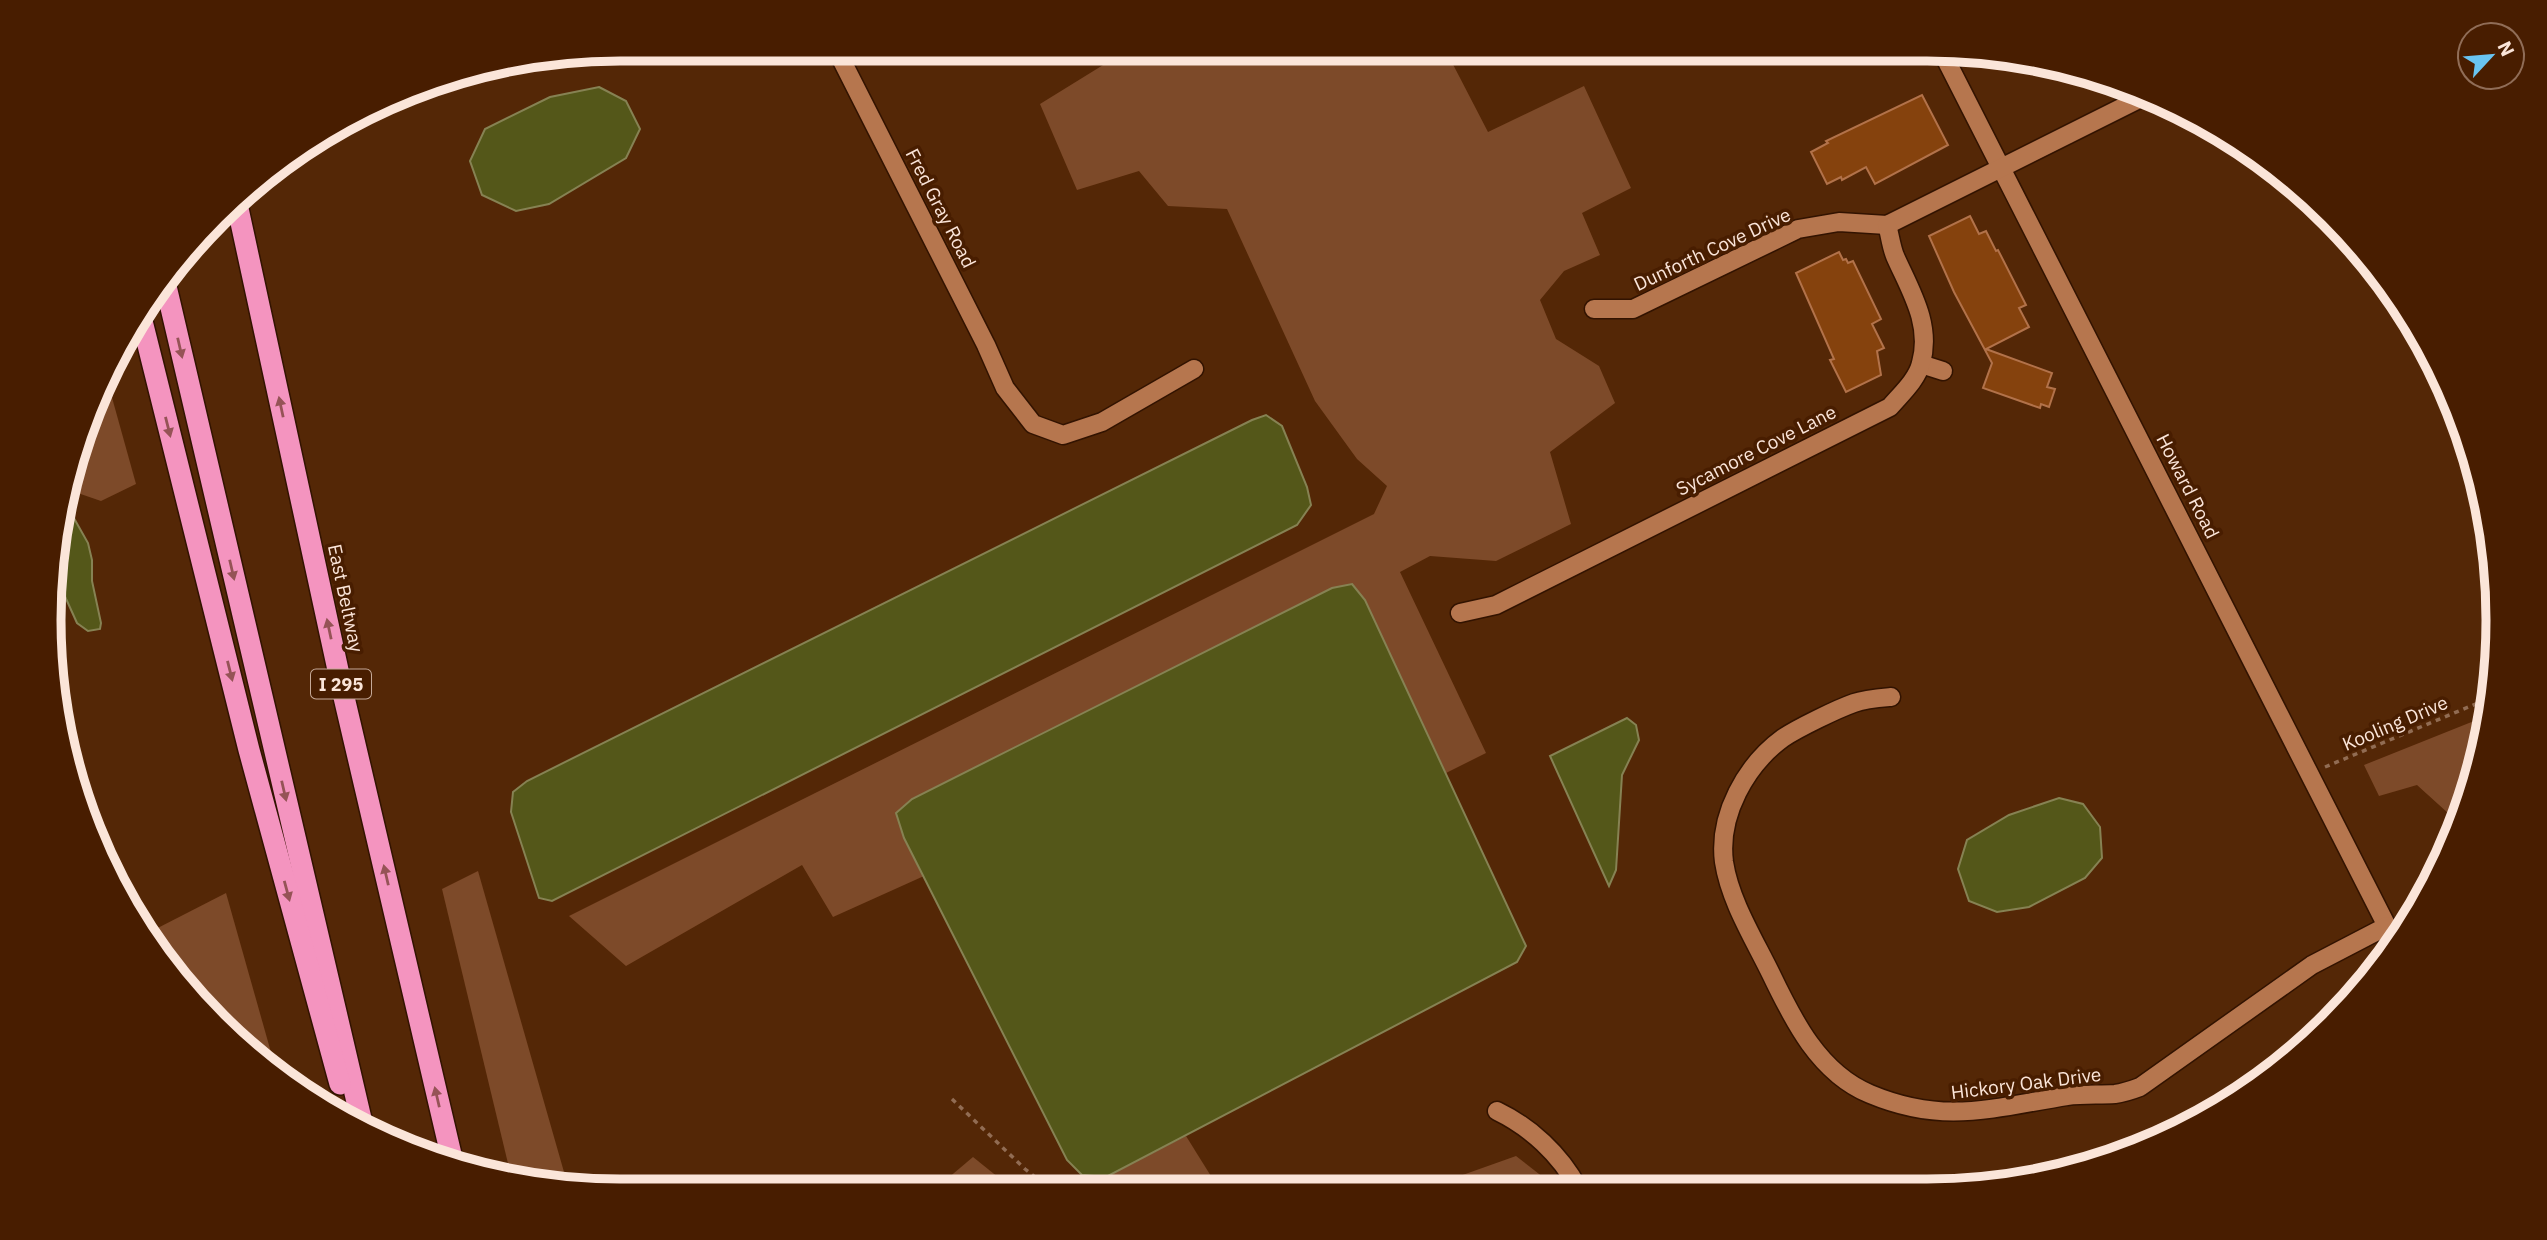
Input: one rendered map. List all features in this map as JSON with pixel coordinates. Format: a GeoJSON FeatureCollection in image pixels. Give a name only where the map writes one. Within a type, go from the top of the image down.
{"type":"FeatureCollection","features":[{"type":"Feature","properties":{"kind":"highway","name":"East Beltway"},"geometry":{"type":"LineString","coordinates":[[239,212],[343,693],[450,1152]]}},
{"type":"Feature","properties":{"kind":"highway"},"geometry":{"type":"LineString","coordinates":[[168,293],[360,1114]]}},
{"type":"Feature","properties":{"kind":"highway"},"geometry":{"type":"LineString","coordinates":[[144,328],[249,750],[347,1107]]}},
{"type":"Feature","properties":{"kind":"street","name":"Fred Gray Road"},"geometry":{"type":"LineString","coordinates":[[842,61],[986,345],[1005,388],[1033,424],[1062,435],[1102,422],[1194,369]]}},
{"type":"Feature","properties":{"kind":"street","name":"Howard Road"},"geometry":{"type":"LineString","coordinates":[[1947,62],[2390,932]]}},
{"type":"Feature","properties":{"kind":"street","name":"Dunforth Cove Drive"},"geometry":{"type":"LineString","coordinates":[[1594,309],[1633,309],[1798,229],[1839,222],[1887,225],[2134,101]]}},
{"type":"Feature","properties":{"kind":"street"},"geometry":{"type":"LineString","coordinates":[[1887,225],[1893,253],[1920,308],[1923,340],[1921,364],[1943,371]]}},
{"type":"Feature","properties":{"kind":"street","name":"Sycamore Cove Lane"},"geometry":{"type":"LineString","coordinates":[[1460,613],[1496,605],[1890,407],[1911,383],[1921,364]]}},
{"type":"Feature","properties":{"kind":"street","name":"Hickory Oak Drive"},"geometry":{"type":"LineString","coordinates":[[1891,697],[1856,702],[1784,738],[1757,763],[1738,789],[1726,826],[1724,861],[1733,896],[1796,1024],[1813,1048],[1830,1065],[1867,1093],[1910,1109],[1945,1114],[2070,1096],[2116,1094],[2140,1087],[2312,965],[2388,935]]}},
{"type":"Feature","properties":{"kind":"street"},"geometry":{"type":"LineString","coordinates":[[1497,1111],[1517,1121],[1548,1148],[1574,1179]]}},
{"type":"Feature","properties":{"kind":"path","name":"Kooling Drive"},"geometry":{"type":"LineString","coordinates":[[2311,774],[2479,702]]}},
{"type":"Feature","properties":{"kind":"path"},"geometry":{"type":"LineString","coordinates":[[952,1099],[1038,1179]]}},
{"type":"Feature","properties":{"kind":"shaded area"},"geometry":{"type":"Polygon","coordinates":[[[1110,61],[1451,61],[1488,132],[1584,86],[1631,188],[1582,213],[1600,255],[1564,271],[1540,300],[1556,339],[1599,366],[1615,403],[1550,452],[1571,524],[1496,561],[1430,556],[1400,572],[1486,753],[1446,773],[1365,600],[1352,584],[1332,588],[912,799],[896,813],[904,838],[924,876],[833,917],[802,865],[626,966],[569,916],[1374,514],[1387,486],[1357,459],[1315,401],[1227,209],[1168,206],[1139,171],[1077,190],[1040,104],[1110,61]]]}},
{"type":"Feature","properties":{"kind":"shaded area"},"geometry":{"type":"Polygon","coordinates":[[[599,87],[626,101],[640,129],[626,158],[549,204],[516,211],[482,195],[470,161],[485,129],[550,97],[599,87]]]}},
{"type":"Feature","properties":{"kind":"shaded area"},"geometry":{"type":"Polygon","coordinates":[[[110,392],[136,484],[101,501],[76,492],[91,440],[110,392]]]}},
{"type":"Feature","properties":{"kind":"shaded area"},"geometry":{"type":"Polygon","coordinates":[[[1266,415],[1282,426],[1307,487],[1311,505],[1297,525],[552,901],[539,898],[511,812],[513,792],[527,781],[1266,415]]]}},
{"type":"Feature","properties":{"kind":"shaded area"},"geometry":{"type":"Polygon","coordinates":[[[72,514],[88,543],[92,560],[92,581],[101,623],[100,629],[88,631],[77,623],[62,589],[72,514]]]}},
{"type":"Feature","properties":{"kind":"shaded area"},"geometry":{"type":"Polygon","coordinates":[[[1352,584],[1365,600],[1526,946],[1517,962],[1106,1177],[1082,1175],[1067,1160],[904,838],[896,813],[912,799],[1332,588],[1352,584]]]}},
{"type":"Feature","properties":{"kind":"shaded area"},"geometry":{"type":"Polygon","coordinates":[[[1627,718],[1636,725],[1639,740],[1622,775],[1616,870],[1609,886],[1550,756],[1627,718]]]}},
{"type":"Feature","properties":{"kind":"shaded area"},"geometry":{"type":"Polygon","coordinates":[[[2476,720],[2467,765],[2450,815],[2417,785],[2379,796],[2364,765],[2476,720]]]}},
{"type":"Feature","properties":{"kind":"shaded area"},"geometry":{"type":"Polygon","coordinates":[[[2059,798],[2083,804],[2100,827],[2102,858],[2085,878],[2029,907],[1997,912],[1969,901],[1958,869],[1967,840],[2009,815],[2059,798]]]}},
{"type":"Feature","properties":{"kind":"shaded area"},"geometry":{"type":"Polygon","coordinates":[[[478,871],[565,1176],[509,1168],[442,889],[478,871]]]}},
{"type":"Feature","properties":{"kind":"shaded area"},"geometry":{"type":"Polygon","coordinates":[[[226,893],[272,1057],[225,1015],[200,988],[155,930],[226,893]]]}},
{"type":"Feature","properties":{"kind":"shaded area"},"geometry":{"type":"Polygon","coordinates":[[[1186,1136],[1213,1179],[1107,1179],[1186,1136]]]}},
{"type":"Feature","properties":{"kind":"shaded area"},"geometry":{"type":"Polygon","coordinates":[[[1516,1156],[1545,1179],[1451,1179],[1516,1156]]]}},
{"type":"Feature","properties":{"kind":"shaded area"},"geometry":{"type":"Polygon","coordinates":[[[973,1157],[1000,1179],[947,1179],[973,1157]]]}},
{"type":"Feature","properties":{"kind":"building"},"geometry":{"type":"Polygon","coordinates":[[[1922,95],[1948,145],[1875,184],[1866,167],[1842,180],[1841,177],[1827,184],[1811,152],[1828,143],[1826,141],[1922,95]]]}},
{"type":"Feature","properties":{"kind":"building"},"geometry":{"type":"Polygon","coordinates":[[[1970,216],[1979,234],[1986,231],[1996,251],[1998,250],[2026,305],[2019,308],[2029,327],[1986,349],[2052,373],[2047,387],[2055,389],[2049,407],[2041,404],[2040,408],[1983,388],[1992,363],[1954,292],[1929,236],[1970,216]]]}},
{"type":"Feature","properties":{"kind":"building"},"geometry":{"type":"Polygon","coordinates":[[[1839,252],[1843,260],[1846,259],[1848,263],[1853,261],[1881,319],[1872,324],[1884,348],[1877,351],[1881,375],[1846,392],[1830,360],[1834,359],[1796,273],[1839,252]]]}}]}
